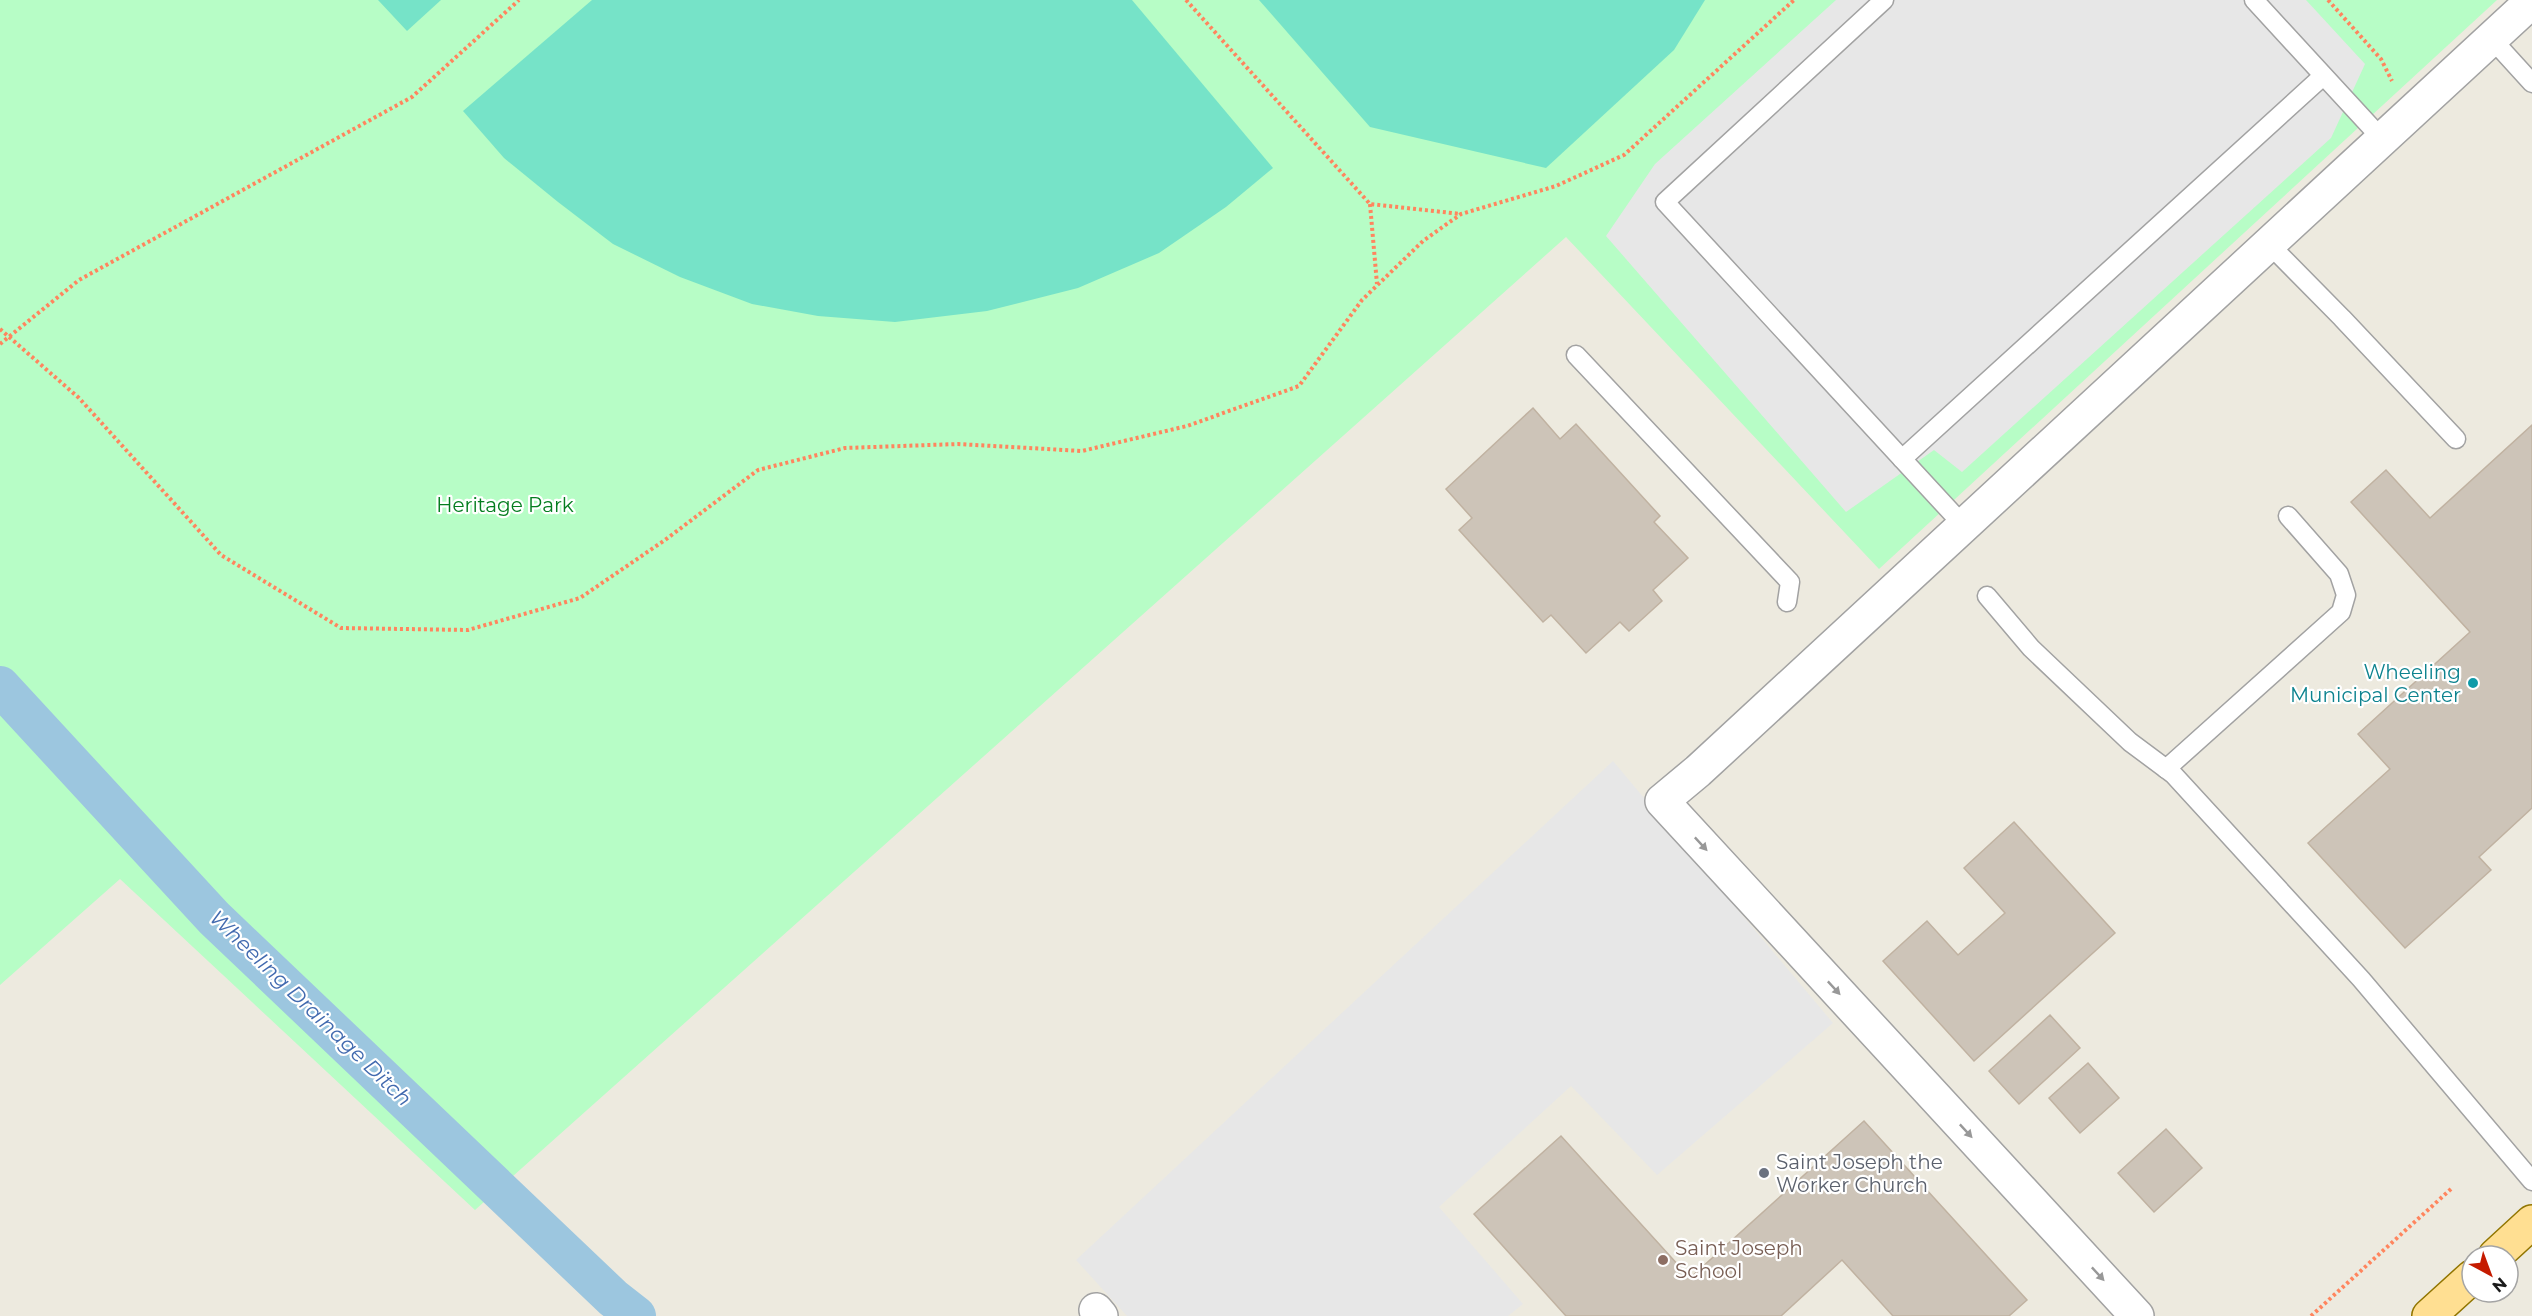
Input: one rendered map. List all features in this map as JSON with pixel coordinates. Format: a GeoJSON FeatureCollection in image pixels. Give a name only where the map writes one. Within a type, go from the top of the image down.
{"type":"FeatureCollection","features":[{"type":"Feature","properties":{"kind":"main road"},"geometry":{"type":"LineString","coordinates":[[2508,1244],[2532,1222]]}},
{"type":"Feature","properties":{"kind":"main road"},"geometry":{"type":"LineString","coordinates":[[2429,1316],[2460,1288]]}},
{"type":"Feature","properties":{"kind":"street"},"geometry":{"type":"LineString","coordinates":[[2137,1316],[1662,801],[1698,771],[2532,1]]}},
{"type":"Feature","properties":{"kind":"lane"},"geometry":{"type":"LineString","coordinates":[[1884,0],[1665,202],[1964,526]]}},
{"type":"Feature","properties":{"kind":"lane"},"geometry":{"type":"LineString","coordinates":[[2254,0],[2382,139]]}},
{"type":"Feature","properties":{"kind":"lane"},"geometry":{"type":"LineString","coordinates":[[2491,38],[2532,83]]}},
{"type":"Feature","properties":{"kind":"lane"},"geometry":{"type":"LineString","coordinates":[[1902,459],[2324,76]]}},
{"type":"Feature","properties":{"kind":"lane"},"geometry":{"type":"LineString","coordinates":[[2269,244],[2456,440]]}},
{"type":"Feature","properties":{"kind":"lane"},"geometry":{"type":"LineString","coordinates":[[1576,355],[1790,582],[1787,602]]}},
{"type":"Feature","properties":{"kind":"lane"},"geometry":{"type":"LineString","coordinates":[[2166,769],[2341,612],[2346,595],[2339,574],[2288,516]]}},
{"type":"Feature","properties":{"kind":"lane"},"geometry":{"type":"LineString","coordinates":[[1987,596],[2031,648],[2130,742],[2166,769],[2361,979],[2532,1181]]}},
{"type":"Feature","properties":{"kind":"path"},"geometry":{"type":"LineString","coordinates":[[0,344],[79,280],[412,97],[519,0]]}},
{"type":"Feature","properties":{"kind":"path"},"geometry":{"type":"LineString","coordinates":[[1186,0],[1370,204],[1377,285]]}},
{"type":"Feature","properties":{"kind":"path"},"geometry":{"type":"LineString","coordinates":[[0,328],[79,398],[221,555],[341,628],[468,630],[580,598],[665,540],[758,470],[845,448],[958,444],[1082,451],[1187,426],[1299,386],[1362,300],[1423,240],[1461,214],[1556,186],[1624,155],[1794,0]]}},
{"type":"Feature","properties":{"kind":"path"},"geometry":{"type":"LineString","coordinates":[[2328,0],[2381,59],[2395,85]]}},
{"type":"Feature","properties":{"kind":"path"},"geometry":{"type":"LineString","coordinates":[[1370,204],[1461,214]]}},
{"type":"Feature","properties":{"kind":"path"},"geometry":{"type":"LineString","coordinates":[[2311,1316],[2451,1189]]}},
{"type":"Feature","properties":{"kind":"green space","name":"Heritage Park"},"geometry":{"type":"Polygon","coordinates":[[[0,0],[2497,0],[1879,569],[1566,237],[475,1210],[120,879],[0,985],[0,0]]]}},
{"type":"Feature","properties":{"kind":"green space"},"geometry":{"type":"Polygon","coordinates":[[[378,0],[441,0],[407,31],[378,0]]]}},
{"type":"Feature","properties":{"kind":"green space"},"geometry":{"type":"Polygon","coordinates":[[[592,0],[1132,0],[1273,168],[1226,207],[1159,253],[1078,288],[987,311],[895,322],[818,316],[752,304],[680,277],[613,244],[504,158],[463,111],[592,0]]]}},
{"type":"Feature","properties":{"kind":"green space"},"geometry":{"type":"Polygon","coordinates":[[[1259,0],[1705,0],[1674,50],[1546,168],[1370,127],[1259,0]]]}},
{"type":"Feature","properties":{"kind":"shaded area"},"geometry":{"type":"Polygon","coordinates":[[[1836,0],[2306,0],[2365,64],[2331,138],[1962,472],[1934,450],[1846,512],[1606,236],[1655,164],[1836,0]]]}},
{"type":"Feature","properties":{"kind":"shaded area"},"geometry":{"type":"Polygon","coordinates":[[[1613,761],[1833,1023],[1657,1175],[1571,1086],[1439,1207],[1523,1304],[1508,1316],[1127,1316],[1076,1260],[1613,761]]]}},
{"type":"Feature","properties":{"kind":"building"},"geometry":{"type":"Polygon","coordinates":[[[1533,408],[1560,439],[1576,424],[1660,516],[1654,522],[1688,558],[1653,590],[1662,601],[1629,631],[1620,622],[1586,653],[1551,615],[1543,622],[1459,530],[1472,518],[1446,489],[1533,408]]]}},
{"type":"Feature","properties":{"kind":"building","name":"Wheeling Municipal Center"},"geometry":{"type":"Polygon","coordinates":[[[2532,425],[2532,808],[2479,857],[2491,870],[2405,948],[2308,843],[2390,769],[2358,734],[2470,632],[2351,502],[2386,470],[2430,518],[2532,425]]]}},
{"type":"Feature","properties":{"kind":"building"},"geometry":{"type":"Polygon","coordinates":[[[2014,822],[2115,933],[1974,1061],[1883,961],[1927,921],[1958,955],[2005,913],[1964,868],[2014,822]]]}},
{"type":"Feature","properties":{"kind":"building"},"geometry":{"type":"Polygon","coordinates":[[[2050,1015],[2080,1048],[2019,1104],[1989,1071],[2050,1015]]]}},
{"type":"Feature","properties":{"kind":"building"},"geometry":{"type":"Polygon","coordinates":[[[2088,1063],[2119,1098],[2080,1133],[2049,1098],[2088,1063]]]}},
{"type":"Feature","properties":{"kind":"building"},"geometry":{"type":"Polygon","coordinates":[[[1864,1121],[2027,1300],[2009,1316],[1893,1316],[1842,1260],[1781,1316],[1566,1316],[1474,1214],[1561,1136],[1690,1278],[1864,1121]]]}},
{"type":"Feature","properties":{"kind":"building"},"geometry":{"type":"Polygon","coordinates":[[[2166,1129],[2202,1168],[2154,1212],[2118,1173],[2166,1129]]]}},
{"type":"Feature","properties":{"kind":"waterway","name":"Wheeling Drainage Ditch"},"geometry":{"type":"LineString","coordinates":[[0,686],[214,918],[613,1298],[636,1316]]}},
{"type":"Feature","properties":{"kind":"place","name":"Wheeling Municipal Center"},"geometry":{"type":"Point","coordinates":[2473,683]}},
{"type":"Feature","properties":{"kind":"place","name":"Saint Joseph the Worker Church"},"geometry":{"type":"Point","coordinates":[1764,1173]}},
{"type":"Feature","properties":{"kind":"place","name":"Saint Joseph School"},"geometry":{"type":"Point","coordinates":[1663,1260]}}]}
